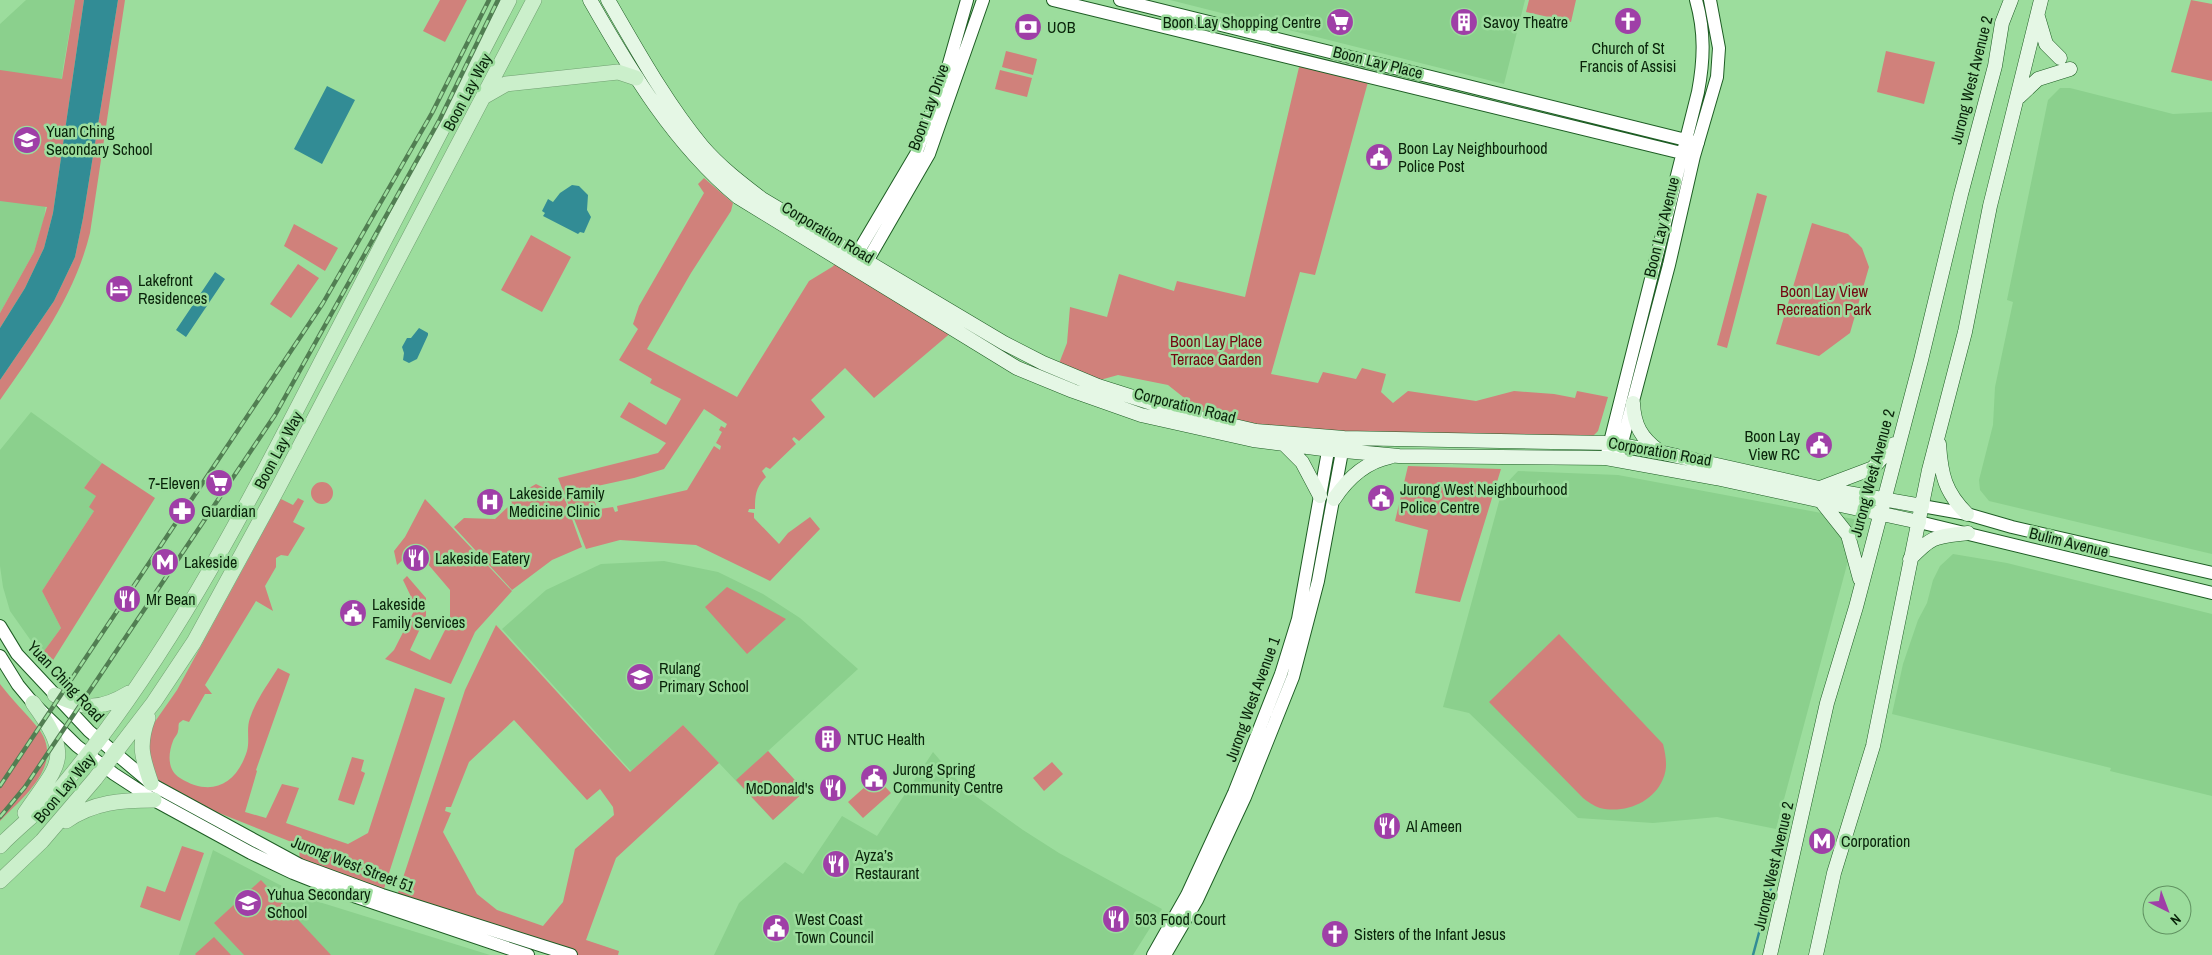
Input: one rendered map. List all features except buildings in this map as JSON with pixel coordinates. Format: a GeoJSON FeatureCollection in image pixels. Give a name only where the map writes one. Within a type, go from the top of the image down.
{"type":"FeatureCollection","features":[{"type":"Feature","properties":{"kind":"main road","name":"Boon Lay Way"},"geometry":{"type":"LineString","coordinates":[[4,842],[56,793],[88,754],[136,688],[187,612],[259,481],[509,0]]}},
{"type":"Feature","properties":{"kind":"main road","name":"Boon Lay Way"},"geometry":{"type":"LineString","coordinates":[[0,882],[42,841],[105,767],[154,702],[194,642],[264,514],[534,0]]}},
{"type":"Feature","properties":{"kind":"main road","name":"Corporation Road"},"geometry":{"type":"LineString","coordinates":[[590,0],[636,78],[681,140],[700,162],[751,199],[858,263],[1042,363],[1098,386],[1196,417],[1398,456],[1612,459],[1820,494],[1884,500],[1922,506]]}},
{"type":"Feature","properties":{"kind":"main road","name":"Corporation Road"},"geometry":{"type":"LineString","coordinates":[[608,0],[675,109],[702,145],[751,199]]}},
{"type":"Feature","properties":{"kind":"main road","name":"Jurong West Avenue 2"},"geometry":{"type":"LineString","coordinates":[[1770,955],[1827,703],[1884,500],[1995,66],[2001,30],[2011,0]]}},
{"type":"Feature","properties":{"kind":"main road"},"geometry":{"type":"LineString","coordinates":[[1816,955],[1834,873],[1873,746],[1909,560],[1965,332],[1990,206],[2019,98],[2041,0]]}},
{"type":"Feature","properties":{"kind":"main road"},"geometry":{"type":"LineString","coordinates":[[2038,16],[2046,44],[2060,58]]}},
{"type":"Feature","properties":{"kind":"main road"},"geometry":{"type":"LineString","coordinates":[[2019,98],[2038,79],[2070,69]]}},
{"type":"Feature","properties":{"kind":"main road"},"geometry":{"type":"LineString","coordinates":[[484,96],[506,84],[618,72],[636,78]]}},
{"type":"Feature","properties":{"kind":"main road","name":"Corporation Road"},"geometry":{"type":"LineString","coordinates":[[858,263],[1017,368],[1073,391],[1141,414],[1179,424],[1285,446],[1336,444],[1615,444],[1659,452],[1820,494],[1880,514],[1919,522]]}},
{"type":"Feature","properties":{"kind":"main road"},"geometry":{"type":"LineString","coordinates":[[1633,403],[1634,419],[1648,443],[1659,452]]}},
{"type":"Feature","properties":{"kind":"main road"},"geometry":{"type":"LineString","coordinates":[[1861,582],[1853,546],[1848,535],[1820,494],[1873,468],[1892,448],[1901,429]]}},
{"type":"Feature","properties":{"kind":"main road"},"geometry":{"type":"LineString","coordinates":[[1939,434],[1943,476],[1951,496],[1967,514]]}},
{"type":"Feature","properties":{"kind":"main road"},"geometry":{"type":"LineString","coordinates":[[1285,446],[1302,462],[1327,497],[1361,468],[1384,458],[1398,456]]}},
{"type":"Feature","properties":{"kind":"main road"},"geometry":{"type":"LineString","coordinates":[[1909,560],[1932,538],[1968,533]]}},
{"type":"Feature","properties":{"kind":"main road"},"geometry":{"type":"LineString","coordinates":[[55,695],[73,703],[96,708],[115,702],[136,688]]}},
{"type":"Feature","properties":{"kind":"main road"},"geometry":{"type":"LineString","coordinates":[[150,783],[141,753],[142,734],[154,702]]}},
{"type":"Feature","properties":{"kind":"main road"},"geometry":{"type":"LineString","coordinates":[[4,842],[48,782],[55,770],[58,758],[54,737],[34,703]]}},
{"type":"Feature","properties":{"kind":"main road"},"geometry":{"type":"LineString","coordinates":[[42,841],[89,807],[123,800],[154,800]]}},
{"type":"Feature","properties":{"kind":"street","name":"Boon Lay Drive"},"geometry":{"type":"LineString","coordinates":[[858,263],[916,154],[948,67],[967,0]]}},
{"type":"Feature","properties":{"kind":"street","name":"Boon Lay Drive"},"geometry":{"type":"LineString","coordinates":[[858,263],[929,154],[982,0]]}},
{"type":"Feature","properties":{"kind":"street","name":"Boon Lay Place"},"geometry":{"type":"LineString","coordinates":[[1053,0],[1281,55],[1691,148]]}},
{"type":"Feature","properties":{"kind":"street","name":"Boon Lay Place"},"geometry":{"type":"LineString","coordinates":[[1120,0],[1286,40],[1691,148]]}},
{"type":"Feature","properties":{"kind":"street","name":"Boon Lay Avenue"},"geometry":{"type":"LineString","coordinates":[[1615,444],[1633,403],[1669,265],[1691,148],[1702,74],[1704,46],[1702,20],[1696,0]]}},
{"type":"Feature","properties":{"kind":"street","name":"Boon Lay Avenue"},"geometry":{"type":"LineString","coordinates":[[1612,459],[1691,148],[1717,77],[1719,48],[1710,0]]}},
{"type":"Feature","properties":{"kind":"street"},"geometry":{"type":"LineString","coordinates":[[1281,55],[1286,49],[1286,40]]}},
{"type":"Feature","properties":{"kind":"street","name":"Jurong West Avenue 1"},"geometry":{"type":"LineString","coordinates":[[1165,955],[1197,900],[1245,797],[1292,677],[1309,622],[1336,444]]}},
{"type":"Feature","properties":{"kind":"street","name":"Jurong West Avenue 1"},"geometry":{"type":"LineString","coordinates":[[1153,955],[1181,906],[1234,793],[1281,674],[1298,619],[1327,497]]}},
{"type":"Feature","properties":{"kind":"street","name":"Bulim Avenue"},"geometry":{"type":"LineString","coordinates":[[1922,506],[1967,514],[2012,528],[2212,573]]}},
{"type":"Feature","properties":{"kind":"street","name":"Bulim Avenue"},"geometry":{"type":"LineString","coordinates":[[1919,522],[2212,593]]}},
{"type":"Feature","properties":{"kind":"street","name":"Yuan Ching Road"},"geometry":{"type":"LineString","coordinates":[[0,626],[17,654],[98,739],[116,753]]}},
{"type":"Feature","properties":{"kind":"street","name":"Yuan Ching Road"},"geometry":{"type":"LineString","coordinates":[[0,656],[18,685],[34,703],[88,754]]}},
{"type":"Feature","properties":{"kind":"street","name":"Jurong West Street 51"},"geometry":{"type":"LineString","coordinates":[[116,753],[150,783],[300,865],[382,895],[571,955]]}},
{"type":"Feature","properties":{"kind":"street","name":"Jurong West Street 51"},"geometry":{"type":"LineString","coordinates":[[88,754],[154,800],[251,853],[293,873],[336,890],[528,955]]}},
{"type":"Feature","properties":{"kind":"shaded area","name":"Yuan Ching Secondary School"},"geometry":{"type":"Polygon","coordinates":[[[26,0],[75,0],[63,68],[44,219],[34,252],[0,313],[0,24],[26,0]]]}},
{"type":"Feature","properties":{"kind":"shaded area"},"geometry":{"type":"Polygon","coordinates":[[[1170,0],[1525,0],[1504,84],[1170,0]]]}},
{"type":"Feature","properties":{"kind":"shaded area"},"geometry":{"type":"Polygon","coordinates":[[[2060,88],[2070,88],[2173,114],[2212,112],[2212,554],[1989,501],[1980,490],[1979,480],[1993,425],[1995,387],[2013,302],[2007,300],[2048,100],[2060,88]]]}},
{"type":"Feature","properties":{"kind":"shaded area"},"geometry":{"type":"Polygon","coordinates":[[[31,412],[102,463],[84,488],[97,496],[94,511],[42,591],[61,628],[41,655],[10,611],[3,587],[0,566],[0,450],[31,412]]]}},
{"type":"Feature","properties":{"kind":"shaded area"},"geometry":{"type":"Polygon","coordinates":[[[1518,471],[1618,475],[1859,520],[1776,829],[1717,817],[1653,823],[1578,818],[1469,713],[1443,707],[1503,487],[1518,471]]]}},
{"type":"Feature","properties":{"kind":"shaded area"},"geometry":{"type":"Polygon","coordinates":[[[1953,554],[2007,563],[2212,614],[2212,796],[2110,771],[2111,768],[1892,714],[1903,664],[1918,620],[1927,603],[1933,580],[1940,566],[1953,554]]]}},
{"type":"Feature","properties":{"kind":"shaded area","name":"Rulang Primary School"},"geometry":{"type":"Polygon","coordinates":[[[664,561],[718,572],[763,594],[800,618],[858,669],[768,751],[805,791],[773,820],[683,725],[631,771],[502,629],[546,590],[601,564],[664,561]]]}},
{"type":"Feature","properties":{"kind":"shaded area"},"geometry":{"type":"Polygon","coordinates":[[[933,752],[963,787],[1023,830],[1059,853],[1162,909],[1133,955],[714,955],[739,903],[785,862],[803,874],[842,816],[877,836],[933,752]]]}},
{"type":"Feature","properties":{"kind":"shaded area","name":"Yuhua Secondary School"},"geometry":{"type":"Polygon","coordinates":[[[213,850],[303,897],[490,955],[179,955],[213,850]]]}},
{"type":"Feature","properties":{"kind":"green space"},"geometry":{"type":"Polygon","coordinates":[[[75,0],[84,0],[53,213],[44,248],[25,288],[0,328],[0,313],[34,252],[47,207],[0,201],[0,70],[62,79],[75,0]]]}},
{"type":"Feature","properties":{"kind":"green space"},"geometry":{"type":"Polygon","coordinates":[[[118,0],[125,0],[90,233],[75,278],[53,321],[0,400],[0,380],[54,301],[75,257],[118,0]]]}},
{"type":"Feature","properties":{"kind":"green space"},"geometry":{"type":"Polygon","coordinates":[[[440,0],[467,0],[445,42],[423,31],[440,0]]]}},
{"type":"Feature","properties":{"kind":"green space"},"geometry":{"type":"Polygon","coordinates":[[[1529,0],[1576,0],[1571,22],[1526,12],[1529,0]]]}},
{"type":"Feature","properties":{"kind":"green space"},"geometry":{"type":"Polygon","coordinates":[[[2191,0],[2212,4],[2212,81],[2171,72],[2191,0]]]}},
{"type":"Feature","properties":{"kind":"green space"},"geometry":{"type":"Polygon","coordinates":[[[1006,51],[1037,59],[1033,75],[1002,67],[1006,51]]]}},
{"type":"Feature","properties":{"kind":"green space"},"geometry":{"type":"Polygon","coordinates":[[[1886,51],[1935,62],[1924,104],[1877,92],[1886,51]]]}},
{"type":"Feature","properties":{"kind":"green space","name":"Boon Lay Place Terrace Garden"},"geometry":{"type":"Polygon","coordinates":[[[1300,63],[1368,82],[1315,275],[1300,272],[1271,374],[1318,383],[1323,372],[1356,379],[1362,368],[1386,374],[1381,392],[1393,403],[1408,391],[1476,401],[1514,391],[1554,394],[1575,398],[1577,391],[1608,397],[1598,431],[1589,440],[1314,432],[1231,420],[1202,412],[1168,385],[1118,375],[1100,380],[1058,366],[1067,343],[1070,307],[1107,317],[1119,274],[1174,291],[1177,281],[1245,297],[1300,63]]]}},
{"type":"Feature","properties":{"kind":"green space"},"geometry":{"type":"Polygon","coordinates":[[[1000,70],[1032,78],[1027,97],[995,89],[1000,70]]]}},
{"type":"Feature","properties":{"kind":"green space"},"geometry":{"type":"Polygon","coordinates":[[[704,178],[733,203],[731,211],[691,273],[647,349],[737,397],[809,281],[840,260],[953,331],[874,398],[845,368],[811,400],[825,417],[799,441],[794,437],[792,439],[796,444],[770,469],[766,467],[762,471],[766,477],[760,484],[757,492],[755,509],[749,509],[748,512],[754,513],[754,518],[779,544],[788,533],[810,517],[820,529],[770,581],[696,545],[620,540],[586,549],[558,478],[658,453],[666,443],[620,417],[629,402],[666,425],[681,399],[650,383],[652,379],[619,360],[638,329],[633,324],[639,306],[704,193],[698,184],[704,178]],[[704,409],[664,469],[588,488],[596,505],[592,508],[593,510],[613,507],[615,512],[618,511],[617,506],[687,490],[714,446],[720,450],[721,446],[716,443],[722,432],[719,430],[721,426],[725,428],[727,424],[704,409]]]}},
{"type":"Feature","properties":{"kind":"green space"},"geometry":{"type":"Polygon","coordinates":[[[1757,193],[1767,196],[1727,348],[1717,345],[1757,193]]]}},
{"type":"Feature","properties":{"kind":"green space","name":"Boon Lay View Recreation Park"},"geometry":{"type":"Polygon","coordinates":[[[1812,223],[1848,234],[1862,248],[1869,267],[1850,333],[1819,356],[1776,344],[1812,223]]]}},
{"type":"Feature","properties":{"kind":"green space"},"geometry":{"type":"Polygon","coordinates":[[[294,224],[338,248],[325,271],[284,246],[294,224]]]}},
{"type":"Feature","properties":{"kind":"green space"},"geometry":{"type":"Polygon","coordinates":[[[531,235],[571,257],[542,312],[501,290],[531,235]]]}},
{"type":"Feature","properties":{"kind":"green space"},"geometry":{"type":"Polygon","coordinates":[[[298,264],[319,278],[291,318],[270,304],[298,264]]]}},
{"type":"Feature","properties":{"kind":"green space"},"geometry":{"type":"Polygon","coordinates":[[[102,463],[155,498],[50,665],[41,655],[61,628],[42,591],[94,511],[89,507],[96,496],[84,488],[102,463]]]}},
{"type":"Feature","properties":{"kind":"green space"},"geometry":{"type":"Polygon","coordinates":[[[1408,466],[1501,469],[1460,602],[1415,593],[1428,530],[1395,521],[1408,466]]]}},
{"type":"Feature","properties":{"kind":"green space"},"geometry":{"type":"Polygon","coordinates":[[[322,482],[330,485],[333,493],[330,501],[322,504],[314,501],[311,493],[314,485],[322,482]]]}},
{"type":"Feature","properties":{"kind":"green space"},"geometry":{"type":"Polygon","coordinates":[[[536,484],[552,492],[562,491],[582,547],[552,560],[512,590],[454,527],[464,518],[495,519],[512,503],[510,499],[536,484]]]}},
{"type":"Feature","properties":{"kind":"green space"},"geometry":{"type":"Polygon","coordinates":[[[298,498],[304,501],[293,522],[305,528],[288,556],[281,555],[276,558],[276,567],[265,586],[273,611],[256,601],[205,685],[212,694],[205,694],[189,722],[183,720],[179,723],[178,732],[170,751],[171,766],[180,778],[202,787],[221,785],[229,780],[236,773],[247,751],[248,726],[253,711],[278,668],[290,674],[256,770],[245,812],[266,818],[282,784],[299,788],[286,823],[348,844],[368,833],[415,688],[445,698],[382,895],[300,865],[299,845],[169,793],[154,776],[146,739],[154,723],[177,690],[281,499],[293,505],[298,498]]]}},
{"type":"Feature","properties":{"kind":"green space"},"geometry":{"type":"Polygon","coordinates":[[[425,499],[512,591],[475,632],[451,684],[385,659],[394,650],[416,607],[403,580],[407,576],[426,598],[426,616],[410,650],[430,660],[446,628],[450,628],[450,590],[415,549],[397,565],[394,551],[405,537],[425,499]]]}},
{"type":"Feature","properties":{"kind":"green space"},"geometry":{"type":"Polygon","coordinates":[[[727,587],[786,619],[747,654],[705,607],[727,587]]]}},
{"type":"Feature","properties":{"kind":"green space"},"geometry":{"type":"Polygon","coordinates":[[[496,625],[630,772],[683,725],[719,763],[616,858],[586,940],[619,951],[618,955],[577,955],[397,896],[465,690],[496,625]],[[514,720],[469,762],[451,807],[446,807],[445,811],[451,813],[443,832],[477,894],[497,910],[543,926],[563,902],[575,849],[614,815],[613,807],[600,789],[587,800],[514,720]]]}},
{"type":"Feature","properties":{"kind":"green space"},"geometry":{"type":"Polygon","coordinates":[[[1559,634],[1663,744],[1666,771],[1663,779],[1652,794],[1637,805],[1628,808],[1609,809],[1600,808],[1587,801],[1489,702],[1559,634]]]}},
{"type":"Feature","properties":{"kind":"green space"},"geometry":{"type":"Polygon","coordinates":[[[0,684],[38,728],[45,741],[47,754],[44,767],[30,791],[0,821],[0,684]]]}},
{"type":"Feature","properties":{"kind":"green space"},"geometry":{"type":"Polygon","coordinates":[[[768,751],[805,791],[773,820],[736,780],[768,751]]]}},
{"type":"Feature","properties":{"kind":"green space"},"geometry":{"type":"Polygon","coordinates":[[[352,757],[364,760],[361,771],[365,773],[354,805],[338,800],[352,757]]]}},
{"type":"Feature","properties":{"kind":"green space"},"geometry":{"type":"Polygon","coordinates":[[[1052,762],[1063,774],[1044,791],[1033,778],[1052,762]]]}},
{"type":"Feature","properties":{"kind":"green space"},"geometry":{"type":"Polygon","coordinates":[[[876,777],[891,793],[863,818],[848,802],[876,777]]]}},
{"type":"Feature","properties":{"kind":"green space"},"geometry":{"type":"Polygon","coordinates":[[[182,846],[204,853],[180,921],[140,907],[147,886],[165,892],[182,846]]]}},
{"type":"Feature","properties":{"kind":"green space"},"geometry":{"type":"Polygon","coordinates":[[[261,880],[331,955],[244,955],[214,923],[261,880]]]}},
{"type":"Feature","properties":{"kind":"green space"},"geometry":{"type":"Polygon","coordinates":[[[214,937],[231,955],[195,954],[214,937]]]}},
{"type":"Feature","properties":{"kind":"water"},"geometry":{"type":"Polygon","coordinates":[[[84,0],[118,0],[75,257],[54,301],[0,380],[0,328],[25,288],[44,248],[53,213],[84,0]]]}},
{"type":"Feature","properties":{"kind":"water"},"geometry":{"type":"Polygon","coordinates":[[[327,86],[355,100],[322,164],[294,149],[327,86]]]}},
{"type":"Feature","properties":{"kind":"water"},"geometry":{"type":"Polygon","coordinates":[[[572,185],[579,186],[588,195],[587,210],[591,217],[584,233],[580,232],[578,234],[543,216],[545,213],[542,211],[548,199],[553,202],[560,193],[572,185]]]}},
{"type":"Feature","properties":{"kind":"water"},"geometry":{"type":"Polygon","coordinates":[[[215,272],[225,279],[186,337],[176,330],[215,272]]]}},
{"type":"Feature","properties":{"kind":"water"},"geometry":{"type":"Polygon","coordinates":[[[419,328],[428,333],[428,335],[417,359],[409,363],[403,360],[404,353],[402,347],[407,338],[411,338],[419,328]]]}},
{"type":"Feature","properties":{"kind":"waterway"},"geometry":{"type":"LineString","coordinates":[[1753,955],[1777,866]]}},
{"type":"Feature","properties":{"kind":"railway"},"geometry":{"type":"LineString","coordinates":[[0,786],[323,303],[432,113],[489,0]]}},
{"type":"Feature","properties":{"kind":"railway"},"geometry":{"type":"LineString","coordinates":[[0,817],[25,787],[275,415],[440,119],[498,0]]}},
{"type":"Feature","properties":{"kind":"place","name":"Church of St Francis of Assisi"},"geometry":{"type":"Point","coordinates":[1628,21]}},
{"type":"Feature","properties":{"kind":"place","name":"Boon Lay Shopping Centre"},"geometry":{"type":"Point","coordinates":[1340,22]}},
{"type":"Feature","properties":{"kind":"place","name":"Savoy Theatre"},"geometry":{"type":"Point","coordinates":[1464,22]}},
{"type":"Feature","properties":{"kind":"place","name":"UOB"},"geometry":{"type":"Point","coordinates":[1028,27]}},
{"type":"Feature","properties":{"kind":"place","name":"Yuan Ching Secondary School"},"geometry":{"type":"Point","coordinates":[27,140]}},
{"type":"Feature","properties":{"kind":"place","name":"Boon Lay Neighbourhood Police Post"},"geometry":{"type":"Point","coordinates":[1379,157]}},
{"type":"Feature","properties":{"kind":"place","name":"Lakefront Residences"},"geometry":{"type":"Point","coordinates":[119,289]}},
{"type":"Feature","properties":{"kind":"place","name":"Boon Lay View RC"},"geometry":{"type":"Point","coordinates":[1819,445]}},
{"type":"Feature","properties":{"kind":"place","name":"7-Eleven"},"geometry":{"type":"Point","coordinates":[219,483]}},
{"type":"Feature","properties":{"kind":"place","name":"Jurong West Neighbourhood Police Centre"},"geometry":{"type":"Point","coordinates":[1381,498]}},
{"type":"Feature","properties":{"kind":"place","name":"Lakeside Family Medicine Clinic"},"geometry":{"type":"Point","coordinates":[490,502]}},
{"type":"Feature","properties":{"kind":"place","name":"Guardian"},"geometry":{"type":"Point","coordinates":[182,511]}},
{"type":"Feature","properties":{"kind":"place","name":"Lakeside Eatery"},"geometry":{"type":"Point","coordinates":[416,558]}},
{"type":"Feature","properties":{"kind":"place","name":"Lakeside"},"geometry":{"type":"Point","coordinates":[165,562]}},
{"type":"Feature","properties":{"kind":"place","name":"Mr Bean"},"geometry":{"type":"Point","coordinates":[127,599]}},
{"type":"Feature","properties":{"kind":"place","name":"Lakeside Family Services"},"geometry":{"type":"Point","coordinates":[353,613]}},
{"type":"Feature","properties":{"kind":"place","name":"Rulang Primary School"},"geometry":{"type":"Point","coordinates":[640,677]}},
{"type":"Feature","properties":{"kind":"place","name":"NTUC Health"},"geometry":{"type":"Point","coordinates":[828,739]}},
{"type":"Feature","properties":{"kind":"place","name":"Jurong Spring Community Centre"},"geometry":{"type":"Point","coordinates":[874,778]}},
{"type":"Feature","properties":{"kind":"place","name":"McDonald's"},"geometry":{"type":"Point","coordinates":[833,788]}},
{"type":"Feature","properties":{"kind":"place","name":"Al Ameen"},"geometry":{"type":"Point","coordinates":[1387,826]}},
{"type":"Feature","properties":{"kind":"place","name":"Corporation"},"geometry":{"type":"Point","coordinates":[1822,841]}},
{"type":"Feature","properties":{"kind":"place","name":"Ayza’s Restaurant"},"geometry":{"type":"Point","coordinates":[836,864]}},
{"type":"Feature","properties":{"kind":"place","name":"Yuhua Secondary School"},"geometry":{"type":"Point","coordinates":[248,903]}},
{"type":"Feature","properties":{"kind":"place","name":"503 Food Court"},"geometry":{"type":"Point","coordinates":[1116,919]}},
{"type":"Feature","properties":{"kind":"place","name":"West Coast Town Council"},"geometry":{"type":"Point","coordinates":[776,928]}},
{"type":"Feature","properties":{"kind":"place","name":"Sisters of the Infant Jesus"},"geometry":{"type":"Point","coordinates":[1335,934]}}]}
